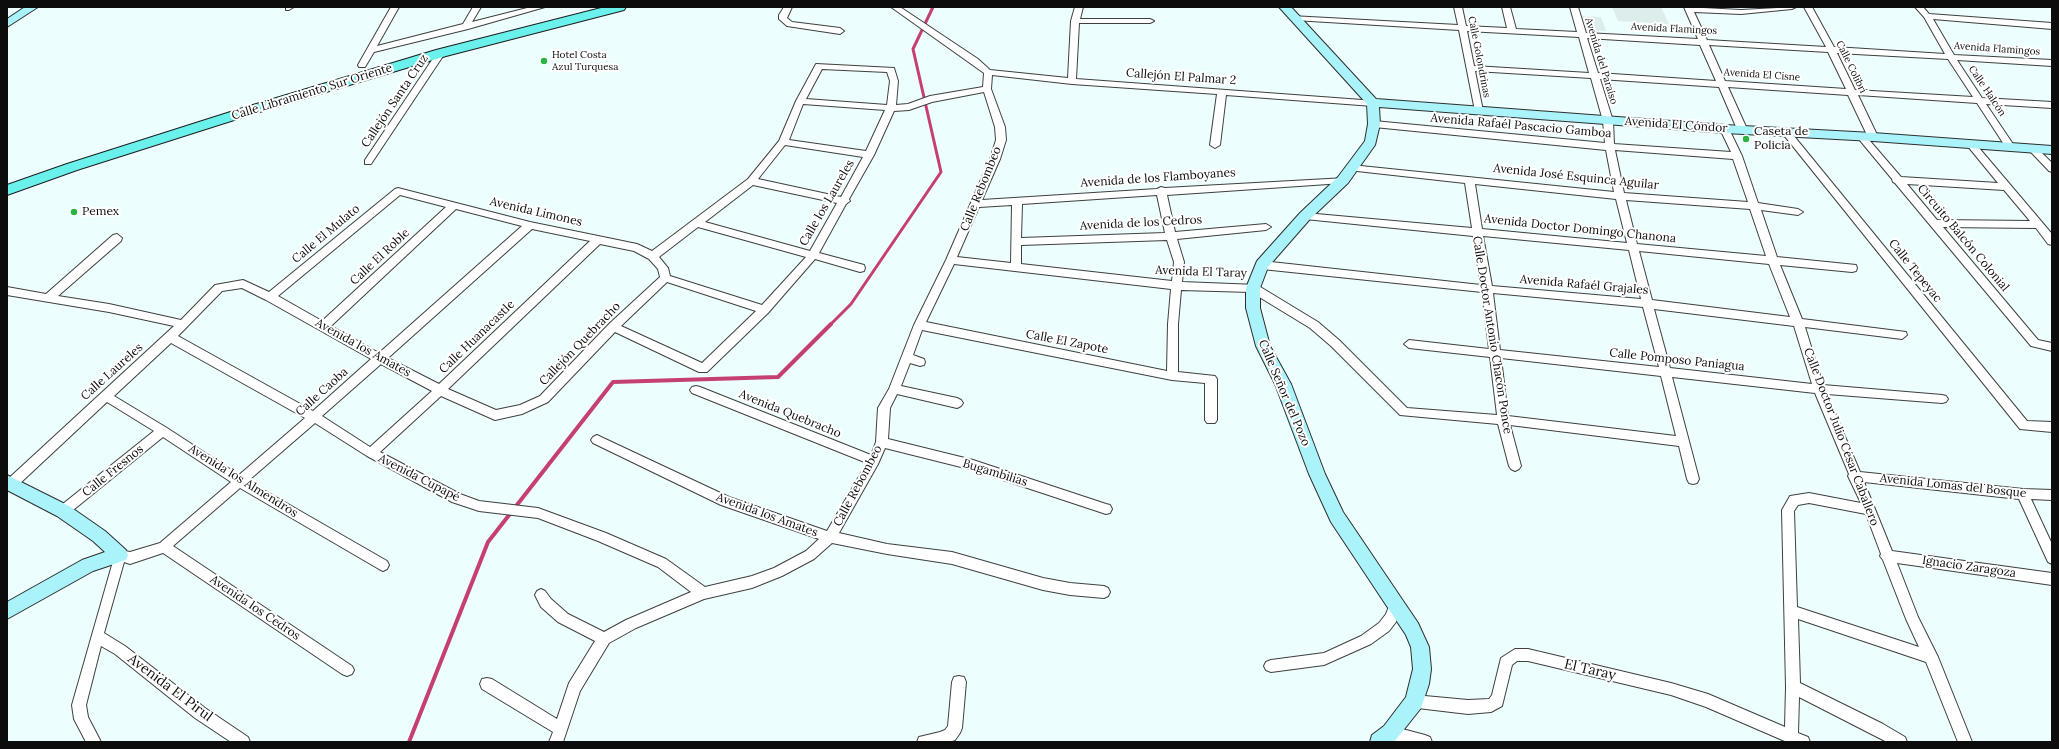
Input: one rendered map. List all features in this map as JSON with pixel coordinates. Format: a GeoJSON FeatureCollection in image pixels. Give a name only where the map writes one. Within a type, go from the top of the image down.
{"type":"FeatureCollection","features":[{"type":"Feature","properties":{"kind":"main road","name":"Calle Libramiento Sur Oriente"},"geometry":{"type":"LineString","coordinates":[[7,177],[362,65],[467,35],[580,7]]}},
{"type":"Feature","properties":{"kind":"main road","name":"Calle Libramiento Sur Oriente"},"geometry":{"type":"LineString","coordinates":[[7,190],[72,167],[248,111],[441,53],[620,7]]}},
{"type":"Feature","properties":{"kind":"street"},"geometry":{"type":"LineString","coordinates":[[7,12],[15,7]]}},
{"type":"Feature","properties":{"kind":"street"},"geometry":{"type":"LineString","coordinates":[[7,24],[32,7]]}},
{"type":"Feature","properties":{"kind":"street"},"geometry":{"type":"LineString","coordinates":[[362,65],[395,7]]}},
{"type":"Feature","properties":{"kind":"street"},"geometry":{"type":"LineString","coordinates":[[465,27],[475,7]]}},
{"type":"Feature","properties":{"kind":"street"},"geometry":{"type":"LineString","coordinates":[[370,50],[541,7]]}},
{"type":"Feature","properties":{"kind":"street"},"geometry":{"type":"LineString","coordinates":[[788,7],[783,15],[783,18],[790,24],[840,31]]}},
{"type":"Feature","properties":{"kind":"street"},"geometry":{"type":"LineString","coordinates":[[895,7],[975,61],[988,72]]}},
{"type":"Feature","properties":{"kind":"street"},"geometry":{"type":"LineString","coordinates":[[1072,81],[1078,7]]}},
{"type":"Feature","properties":{"kind":"street"},"geometry":{"type":"LineString","coordinates":[[1284,7],[1373,103]]}},
{"type":"Feature","properties":{"kind":"street","name":"Calle Golondrinas"},"geometry":{"type":"LineString","coordinates":[[1458,7],[1479,112]]}},
{"type":"Feature","properties":{"kind":"street"},"geometry":{"type":"LineString","coordinates":[[1506,7],[1512,30]]}},
{"type":"Feature","properties":{"kind":"street","name":"Avenida del Paraíso"},"geometry":{"type":"LineString","coordinates":[[1574,7],[1608,121],[1610,147],[1620,196],[1693,479]]}},
{"type":"Feature","properties":{"kind":"street"},"geometry":{"type":"LineString","coordinates":[[1742,129],[1689,8],[1741,12],[1792,7]]}},
{"type":"Feature","properties":{"kind":"street","name":"Calle Colibrí"},"geometry":{"type":"LineString","coordinates":[[1808,7],[1852,92],[1867,137]]}},
{"type":"Feature","properties":{"kind":"street","name":"Calle Halcón"},"geometry":{"type":"LineString","coordinates":[[1919,7],[1927,16],[1951,57],[2010,147]]}},
{"type":"Feature","properties":{"kind":"street"},"geometry":{"type":"LineString","coordinates":[[1927,16],[2052,26]]}},
{"type":"Feature","properties":{"kind":"street","name":"Avenida Flamingos"},"geometry":{"type":"LineString","coordinates":[[1294,18],[1512,30],[2052,64]]}},
{"type":"Feature","properties":{"kind":"street"},"geometry":{"type":"LineString","coordinates":[[1076,21],[1150,20]]}},
{"type":"Feature","properties":{"kind":"street","name":"Callejón Santa Cruz"},"geometry":{"type":"LineString","coordinates":[[368,162],[441,53]]}},
{"type":"Feature","properties":{"kind":"street","name":"Calle los Laureles"},"geometry":{"type":"LineString","coordinates":[[612,327],[655,345],[703,369],[764,310],[813,255],[869,156],[891,108],[894,81],[891,70],[819,66],[800,101]]}},
{"type":"Feature","properties":{"kind":"street","name":"Avenida El Cisne"},"geometry":{"type":"LineString","coordinates":[[1470,68],[2052,105]]}},
{"type":"Feature","properties":{"kind":"street","name":"Callejón El Palmar 2"},"geometry":{"type":"LineString","coordinates":[[988,72],[1072,81],[1373,103]]}},
{"type":"Feature","properties":{"kind":"street","name":"Calle Rebombeo"},"geometry":{"type":"LineString","coordinates":[[556,742],[574,688],[604,640],[631,624],[703,593],[752,582],[778,572],[810,555],[830,537],[874,461],[882,442],[884,408],[894,389],[919,325],[952,260],[974,204],[995,159],[1001,140],[1000,127],[987,89],[988,72]]}},
{"type":"Feature","properties":{"kind":"street"},"geometry":{"type":"LineString","coordinates":[[653,256],[751,181],[783,142],[800,101],[891,108],[909,107],[930,99],[987,89]]}},
{"type":"Feature","properties":{"kind":"street"},"geometry":{"type":"LineString","coordinates":[[1215,145],[1222,92]]}},
{"type":"Feature","properties":{"kind":"street","name":"Avenida El Cóndor"},"geometry":{"type":"LineString","coordinates":[[1373,103],[1608,121],[2052,150]]}},
{"type":"Feature","properties":{"kind":"street","name":"Calle Señor del Pozo"},"geometry":{"type":"LineString","coordinates":[[1373,103],[1374,124],[1371,142],[1347,174],[1305,216],[1262,265],[1253,288],[1252,308],[1263,346],[1283,384],[1317,474],[1337,517],[1412,629],[1420,647],[1422,669],[1420,684],[1414,702],[1385,738]]}},
{"type":"Feature","properties":{"kind":"street","name":"Avenida Rafaél Pascacio Gamboa"},"geometry":{"type":"LineString","coordinates":[[1374,124],[1610,147],[1737,156]]}},
{"type":"Feature","properties":{"kind":"street","name":"Calle Doctor Julio César Caballero"},"geometry":{"type":"LineString","coordinates":[[1725,129],[1737,156],[1773,261],[1798,323],[1819,389],[1854,476],[1870,510],[1886,556],[1912,619],[1931,657],[1965,742]]}},
{"type":"Feature","properties":{"kind":"street","name":"Calle Tepeyac"},"geometry":{"type":"LineString","coordinates":[[1786,132],[2024,426],[2052,427]]}},
{"type":"Feature","properties":{"kind":"street","name":"Circuito Balcón Colonial"},"geometry":{"type":"LineString","coordinates":[[1867,137],[1896,180],[2035,343],[2052,347]]}},
{"type":"Feature","properties":{"kind":"street"},"geometry":{"type":"LineString","coordinates":[[783,142],[869,156]]}},
{"type":"Feature","properties":{"kind":"street"},"geometry":{"type":"LineString","coordinates":[[1971,144],[2052,241]]}},
{"type":"Feature","properties":{"kind":"street"},"geometry":{"type":"LineString","coordinates":[[2032,148],[2052,169]]}},
{"type":"Feature","properties":{"kind":"street","name":"Avenida de los Flamboyanes"},"geometry":{"type":"LineString","coordinates":[[974,204],[1347,174]]}},
{"type":"Feature","properties":{"kind":"street","name":"Avenida José Esquinca Aguilar"},"geometry":{"type":"LineString","coordinates":[[1347,174],[1469,179],[1620,196],[1753,206],[1798,212]]}},
{"type":"Feature","properties":{"kind":"street","name":"Calle Doctor Antonio Chacón Ponce"},"geometry":{"type":"LineString","coordinates":[[1469,179],[1476,232],[1487,290],[1503,420],[1515,466]]}},
{"type":"Feature","properties":{"kind":"street"},"geometry":{"type":"LineString","coordinates":[[1896,180],[2007,187]]}},
{"type":"Feature","properties":{"kind":"street"},"geometry":{"type":"LineString","coordinates":[[751,181],[844,201]]}},
{"type":"Feature","properties":{"kind":"street","name":"Avenida Limones"},"geometry":{"type":"LineString","coordinates":[[398,190],[530,225],[638,248],[653,256],[664,273]]}},
{"type":"Feature","properties":{"kind":"street","name":"Calle El Mulato"},"geometry":{"type":"LineString","coordinates":[[270,297],[398,190]]}},
{"type":"Feature","properties":{"kind":"street"},"geometry":{"type":"LineString","coordinates":[[1161,190],[1171,236],[1179,262],[1178,286],[1173,324],[1172,376]]}},
{"type":"Feature","properties":{"kind":"street"},"geometry":{"type":"LineString","coordinates":[[1016,268],[1018,242],[1017,200]]}},
{"type":"Feature","properties":{"kind":"street","name":"Calle El Roble"},"geometry":{"type":"LineString","coordinates":[[323,327],[454,206]]}},
{"type":"Feature","properties":{"kind":"street","name":"Avenida Doctor Domingo Chanona"},"geometry":{"type":"LineString","coordinates":[[1305,216],[1852,268]]}},
{"type":"Feature","properties":{"kind":"street"},"geometry":{"type":"LineString","coordinates":[[697,223],[860,268]]}},
{"type":"Feature","properties":{"kind":"street"},"geometry":{"type":"LineString","coordinates":[[1934,223],[2039,225]]}},
{"type":"Feature","properties":{"kind":"street","name":"Calle Caoba"},"geometry":{"type":"LineString","coordinates":[[120,555],[130,558],[164,547],[314,417],[378,358],[530,225]]}},
{"type":"Feature","properties":{"kind":"street","name":"Avenida de los Cedros"},"geometry":{"type":"LineString","coordinates":[[1018,242],[1171,236],[1266,227]]}},
{"type":"Feature","properties":{"kind":"street"},"geometry":{"type":"LineString","coordinates":[[49,297],[117,238]]}},
{"type":"Feature","properties":{"kind":"street","name":"Calle Huanacastle"},"geometry":{"type":"LineString","coordinates":[[371,453],[440,390],[599,239]]}},
{"type":"Feature","properties":{"kind":"street","name":"Avenida El Taray"},"geometry":{"type":"LineString","coordinates":[[952,260],[1178,286],[1253,288],[1319,330],[1404,412],[1503,420]]}},
{"type":"Feature","properties":{"kind":"street","name":"Avenida Rafaél Grajales"},"geometry":{"type":"LineString","coordinates":[[1262,265],[1487,290],[1649,304],[1902,335]]}},
{"type":"Feature","properties":{"kind":"street"},"geometry":{"type":"LineString","coordinates":[[664,273],[764,310]]}},
{"type":"Feature","properties":{"kind":"street","name":"Callejón Quebracho"},"geometry":{"type":"LineString","coordinates":[[495,415],[522,409],[544,399],[664,273]]}},
{"type":"Feature","properties":{"kind":"street","name":"Avenida los Amates"},"geometry":{"type":"LineString","coordinates":[[231,284],[243,284],[270,297],[378,358],[440,390],[495,415]]}},
{"type":"Feature","properties":{"kind":"street","name":"Calle Laureles"},"geometry":{"type":"LineString","coordinates":[[10,482],[170,337],[181,324],[219,288],[231,284]]}},
{"type":"Feature","properties":{"kind":"street"},"geometry":{"type":"LineString","coordinates":[[7,291],[49,297],[181,324]]}},
{"type":"Feature","properties":{"kind":"street","name":"Calle El Zapote"},"geometry":{"type":"LineString","coordinates":[[919,325],[1172,376],[1211,379],[1211,420]]}},
{"type":"Feature","properties":{"kind":"street","name":"Avenida Cupapé"},"geometry":{"type":"LineString","coordinates":[[170,337],[314,417],[371,453],[456,498],[479,506],[538,513],[602,537],[662,563],[703,593]]}},
{"type":"Feature","properties":{"kind":"street","name":"Calle Pomposo Paniagua"},"geometry":{"type":"LineString","coordinates":[[1409,344],[1819,389],[1942,399]]}},
{"type":"Feature","properties":{"kind":"street"},"geometry":{"type":"LineString","coordinates":[[907,358],[920,362]]}},
{"type":"Feature","properties":{"kind":"street"},"geometry":{"type":"LineString","coordinates":[[894,389],[958,403]]}},
{"type":"Feature","properties":{"kind":"street","name":"Avenida Quebracho"},"geometry":{"type":"LineString","coordinates":[[696,390],[874,461]]}},
{"type":"Feature","properties":{"kind":"street","name":"Avenida los Almendros"},"geometry":{"type":"LineString","coordinates":[[105,396],[163,431],[240,482],[383,565]]}},
{"type":"Feature","properties":{"kind":"street"},"geometry":{"type":"LineString","coordinates":[[1503,420],[1684,442]]}},
{"type":"Feature","properties":{"kind":"street","name":"Calle Fresnos"},"geometry":{"type":"LineString","coordinates":[[63,511],[163,431]]}},
{"type":"Feature","properties":{"kind":"street","name":"Avenida los Amates"},"geometry":{"type":"LineString","coordinates":[[597,440],[725,501],[830,537],[887,549],[952,558],[1017,577],[1070,589],[1104,592]]}},
{"type":"Feature","properties":{"kind":"street","name":"Bugambilias"},"geometry":{"type":"LineString","coordinates":[[882,442],[972,465],[1106,509]]}},
{"type":"Feature","properties":{"kind":"street","name":"Avenida Lomas del Bosque"},"geometry":{"type":"LineString","coordinates":[[1854,476],[2023,494],[2052,495]]}},
{"type":"Feature","properties":{"kind":"street"},"geometry":{"type":"LineString","coordinates":[[10,482],[63,511],[99,536],[120,555]]}},
{"type":"Feature","properties":{"kind":"street"},"geometry":{"type":"LineString","coordinates":[[2023,494],[2052,558]]}},
{"type":"Feature","properties":{"kind":"street"},"geometry":{"type":"LineString","coordinates":[[1797,739],[1793,687],[1788,510],[1794,500],[1809,498],[1870,510]]}},
{"type":"Feature","properties":{"kind":"street","name":"Avenida los Cedros"},"geometry":{"type":"LineString","coordinates":[[164,547],[347,670]]}},
{"type":"Feature","properties":{"kind":"street"},"geometry":{"type":"LineString","coordinates":[[7,611],[88,565],[120,555]]}},
{"type":"Feature","properties":{"kind":"street"},"geometry":{"type":"LineString","coordinates":[[94,742],[81,719],[79,705],[96,636],[120,555]]}},
{"type":"Feature","properties":{"kind":"street","name":"Ignacio Zaragoza"},"geometry":{"type":"LineString","coordinates":[[1886,556],[2052,579]]}},
{"type":"Feature","properties":{"kind":"street"},"geometry":{"type":"LineString","coordinates":[[540,595],[546,603],[564,618],[604,640]]}},
{"type":"Feature","properties":{"kind":"street"},"geometry":{"type":"LineString","coordinates":[[1271,666],[1324,659],[1351,648],[1371,637],[1384,627],[1391,618],[1396,605]]}},
{"type":"Feature","properties":{"kind":"street"},"geometry":{"type":"LineString","coordinates":[[1792,610],[1931,657]]}},
{"type":"Feature","properties":{"kind":"street","name":"Avenida El Pirul"},"geometry":{"type":"LineString","coordinates":[[96,636],[120,650],[200,713],[243,742]]}},
{"type":"Feature","properties":{"kind":"street","name":"El Taray"},"geometry":{"type":"LineString","coordinates":[[1414,702],[1468,707],[1492,705],[1497,701],[1499,695],[1506,662],[1515,655],[1528,655],[1671,689],[1708,700],[1797,739]]}},
{"type":"Feature","properties":{"kind":"street"},"geometry":{"type":"LineString","coordinates":[[924,742],[941,739],[950,734],[955,728],[959,682]]}},
{"type":"Feature","properties":{"kind":"street"},"geometry":{"type":"LineString","coordinates":[[487,684],[561,729]]}},
{"type":"Feature","properties":{"kind":"street"},"geometry":{"type":"LineString","coordinates":[[1793,687],[1878,729],[1900,742]]}},
{"type":"Feature","properties":{"kind":"street"},"geometry":{"type":"LineString","coordinates":[[1385,738],[1425,742]]}},
{"type":"Feature","properties":{"kind":"shaded area"},"geometry":{"type":"Polygon","coordinates":[[[1612,7],[1661,7],[1669,24],[1618,21],[1612,7]]]}},
{"type":"Feature","properties":{"kind":"shaded area"},"geometry":{"type":"Polygon","coordinates":[[[1578,16],[1601,17],[1606,31],[1583,30],[1578,16]]]}},
{"type":"Feature","properties":{"kind":"waterway"},"geometry":{"type":"LineString","coordinates":[[409,742],[488,542],[613,382],[778,377],[851,304],[941,172],[913,49],[933,7]]}},
{"type":"Feature","properties":{"kind":"place","name":"Hotel Costa Azul Turquesa"},"geometry":{"type":"Point","coordinates":[544,61]}},
{"type":"Feature","properties":{"kind":"place","name":"Caseta de Policia"},"geometry":{"type":"Point","coordinates":[1746,139]}},
{"type":"Feature","properties":{"kind":"place","name":"Pemex"},"geometry":{"type":"Point","coordinates":[74,212]}}]}
